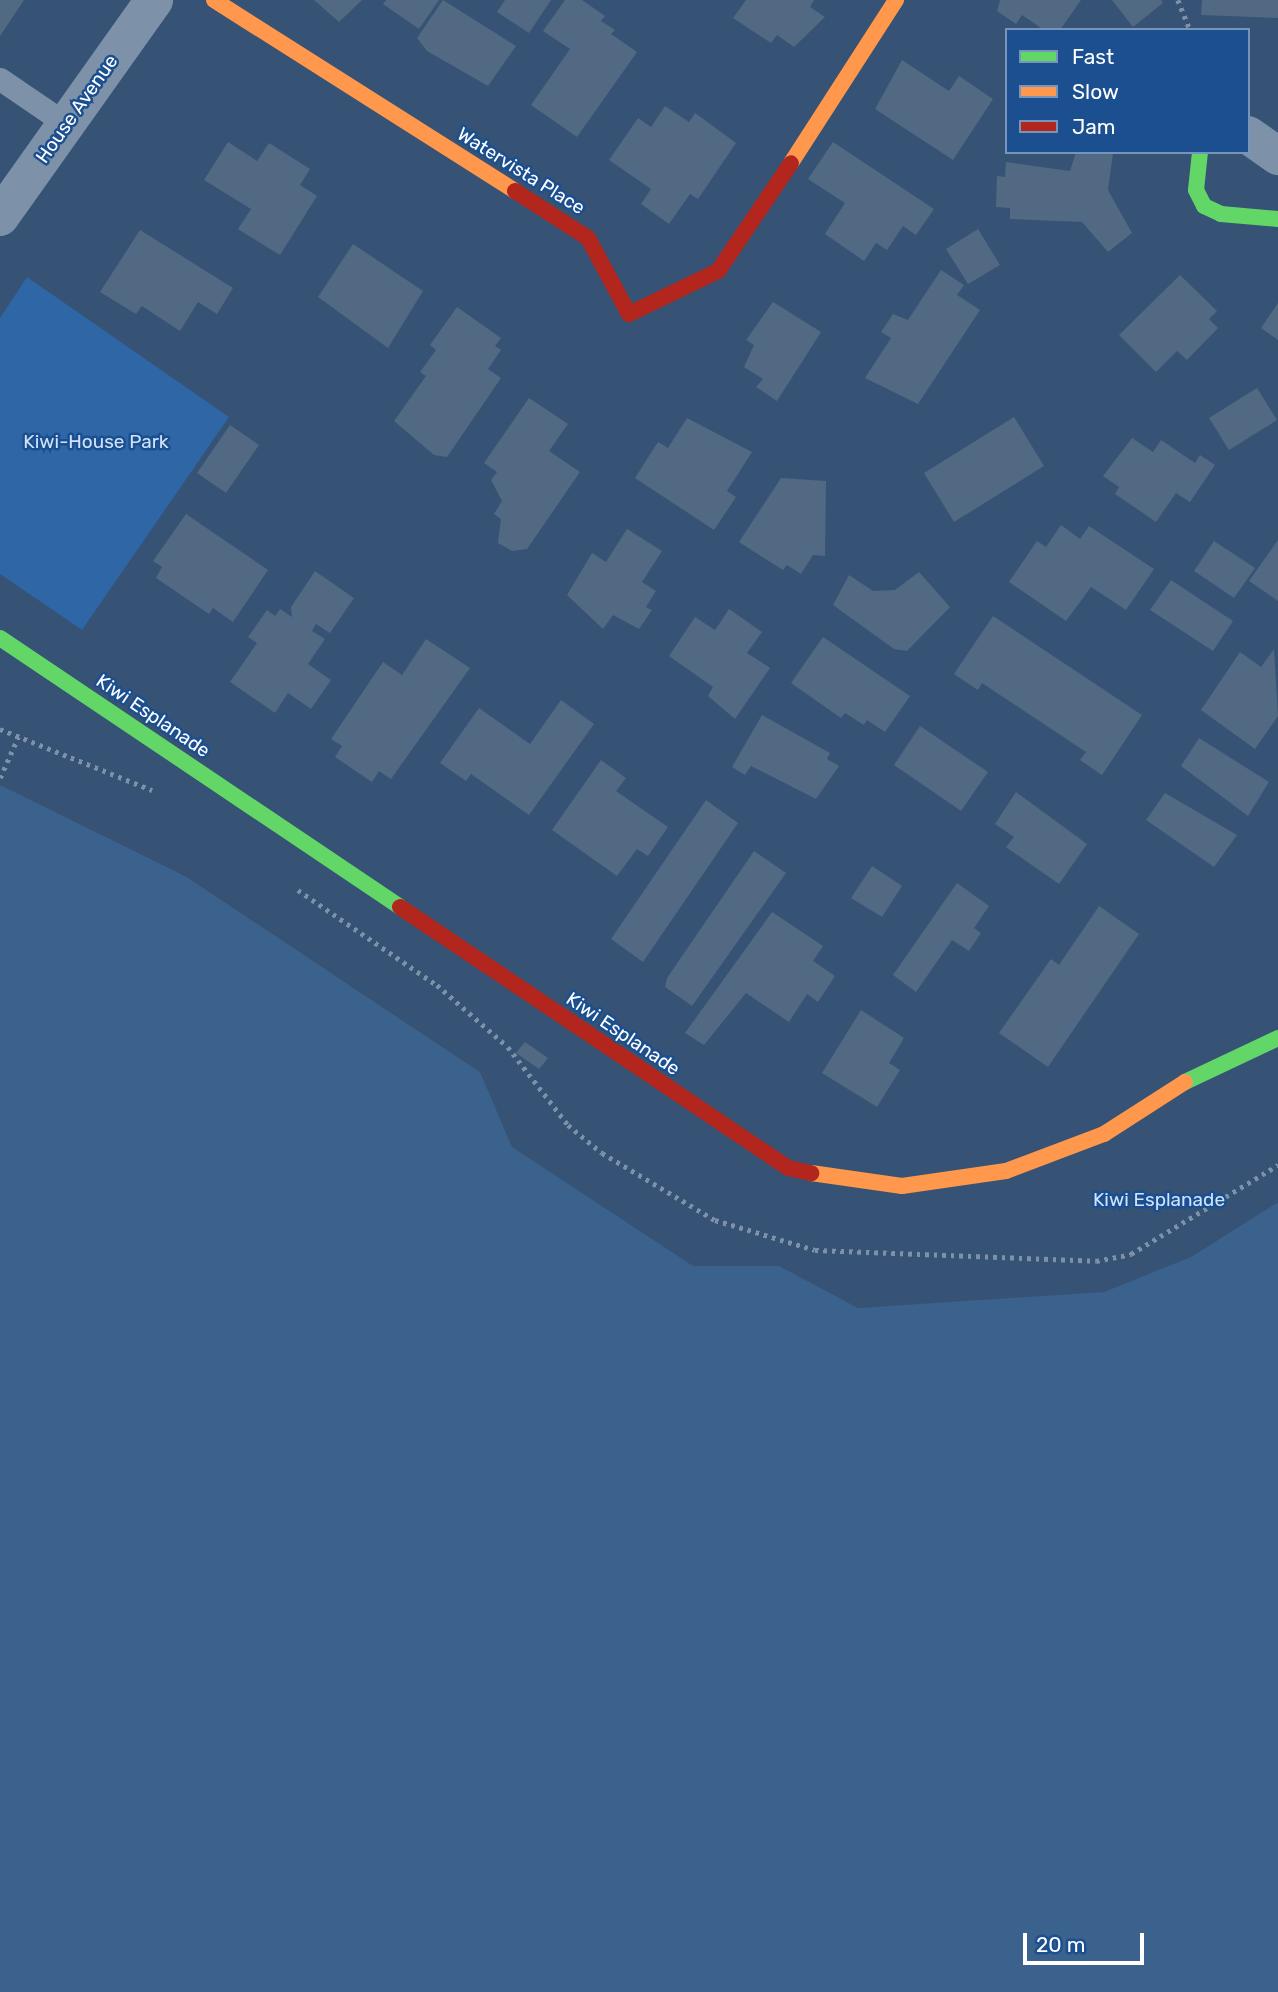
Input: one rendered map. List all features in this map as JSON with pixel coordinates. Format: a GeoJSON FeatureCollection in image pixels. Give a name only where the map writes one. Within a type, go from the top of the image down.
{"type":"FeatureCollection","features":[{"type":"Feature","properties":{"kind":"street","name":"House Avenue"},"geometry":{"type":"LineString","coordinates":[[0,217],[154,0]]}},
{"type":"Feature","properties":{"kind":"street","name":"Watervista Place"},"geometry":{"type":"LineString","coordinates":[[214,0],[588,238],[629,314],[718,271],[896,0]]}},
{"type":"Feature","properties":{"kind":"street"},"geometry":{"type":"LineString","coordinates":[[1250,136],[1278,156]]}},
{"type":"Feature","properties":{"kind":"street"},"geometry":{"type":"LineString","coordinates":[[1200,154],[1196,190],[1204,206],[1221,214],[1278,219]]}},
{"type":"Feature","properties":{"kind":"street","name":"Kiwi Esplanade"},"geometry":{"type":"LineString","coordinates":[[0,638],[789,1168],[863,1185],[902,1186],[1006,1171],[1104,1134],[1215,1063],[1278,1038]]}},
{"type":"Feature","properties":{"kind":"lane"},"geometry":{"type":"LineString","coordinates":[[0,79],[66,124]]}},
{"type":"Feature","properties":{"kind":"path"},"geometry":{"type":"LineString","coordinates":[[1178,0],[1189,28]]}},
{"type":"Feature","properties":{"kind":"path"},"geometry":{"type":"LineString","coordinates":[[0,778],[18,737]]}},
{"type":"Feature","properties":{"kind":"green space","name":"Kiwi-House Park"},"geometry":{"type":"Polygon","coordinates":[[[27,277],[229,417],[82,630],[0,574],[0,318],[27,277]]]}},
{"type":"Feature","properties":{"kind":"shaded area"},"geometry":{"type":"Polygon","coordinates":[[[0,780],[187,877],[480,1072],[512,1147],[693,1266],[779,1266],[858,1308],[1104,1292],[1191,1257],[1278,1202],[1278,1992],[0,1992],[0,780]]]}},
{"type":"Feature","properties":{"kind":"pier"},"geometry":{"type":"Polygon","coordinates":[[[0,777],[189,875],[480,1072],[187,877],[0,785],[0,777]]]}},
{"type":"Feature","properties":{"kind":"pier"},"geometry":{"type":"Polygon","coordinates":[[[1278,1198],[1278,1202],[1203,1249],[1206,1243],[1278,1198]]]}},
{"type":"Feature","properties":{"kind":"building"},"geometry":{"type":"Polygon","coordinates":[[[0,0],[24,0],[0,36],[0,0]]]}},
{"type":"Feature","properties":{"kind":"building"},"geometry":{"type":"Polygon","coordinates":[[[314,0],[362,0],[339,22],[314,0]]]}},
{"type":"Feature","properties":{"kind":"building"},"geometry":{"type":"Polygon","coordinates":[[[386,0],[439,0],[419,29],[383,4],[386,0]]]}},
{"type":"Feature","properties":{"kind":"building"},"geometry":{"type":"Polygon","coordinates":[[[443,0],[516,46],[488,86],[427,51],[417,38],[443,0]]]}},
{"type":"Feature","properties":{"kind":"building"},"geometry":{"type":"Polygon","coordinates":[[[505,0],[551,0],[529,33],[497,12],[505,0]]]}},
{"type":"Feature","properties":{"kind":"building"},"geometry":{"type":"Polygon","coordinates":[[[565,0],[582,0],[605,16],[601,21],[615,30],[611,34],[637,52],[577,137],[531,105],[570,49],[543,31],[565,0]]]}},
{"type":"Feature","properties":{"kind":"building"},"geometry":{"type":"Polygon","coordinates":[[[746,0],[814,0],[810,7],[825,17],[794,47],[777,35],[771,43],[733,18],[746,0]]]}},
{"type":"Feature","properties":{"kind":"building"},"geometry":{"type":"Polygon","coordinates":[[[1000,0],[1081,0],[1061,28],[1041,28],[1022,15],[1016,24],[997,11],[1000,0]]]}},
{"type":"Feature","properties":{"kind":"building"},"geometry":{"type":"Polygon","coordinates":[[[1112,0],[1161,0],[1163,3],[1133,27],[1112,0]]]}},
{"type":"Feature","properties":{"kind":"building"},"geometry":{"type":"Polygon","coordinates":[[[1202,0],[1278,0],[1278,18],[1201,15],[1202,0]]]}},
{"type":"Feature","properties":{"kind":"building"},"geometry":{"type":"Polygon","coordinates":[[[902,60],[949,91],[959,76],[993,99],[953,160],[875,109],[902,60]]]}},
{"type":"Feature","properties":{"kind":"building"},"geometry":{"type":"Polygon","coordinates":[[[665,106],[689,122],[695,113],[736,143],[698,199],[690,194],[669,224],[641,204],[651,189],[609,160],[638,118],[651,127],[665,106]]]}},
{"type":"Feature","properties":{"kind":"building"},"geometry":{"type":"Polygon","coordinates":[[[228,142],[257,161],[269,143],[310,169],[300,185],[317,196],[280,255],[238,229],[251,209],[204,180],[228,142]]]}},
{"type":"Feature","properties":{"kind":"building"},"geometry":{"type":"Polygon","coordinates":[[[833,142],[934,209],[916,235],[903,226],[887,250],[876,243],[864,261],[825,234],[845,203],[808,179],[833,142]]]}},
{"type":"Feature","properties":{"kind":"building"},"geometry":{"type":"Polygon","coordinates":[[[1075,154],[1113,154],[1108,190],[1132,233],[1108,252],[1082,222],[1010,219],[1010,208],[996,207],[997,176],[1005,177],[1006,162],[1070,171],[1075,154]]]}},
{"type":"Feature","properties":{"kind":"building"},"geometry":{"type":"Polygon","coordinates":[[[978,229],[1000,265],[968,284],[946,249],[978,229]]]}},
{"type":"Feature","properties":{"kind":"building"},"geometry":{"type":"Polygon","coordinates":[[[140,230],[233,288],[217,314],[198,302],[180,331],[142,306],[136,314],[100,292],[140,230]]]}},
{"type":"Feature","properties":{"kind":"building"},"geometry":{"type":"Polygon","coordinates":[[[353,244],[423,291],[388,348],[318,297],[353,244]]]}},
{"type":"Feature","properties":{"kind":"building"},"geometry":{"type":"Polygon","coordinates":[[[941,270],[964,285],[957,295],[980,310],[918,404],[865,378],[891,338],[881,332],[893,314],[908,320],[941,270]]]}},
{"type":"Feature","properties":{"kind":"building"},"geometry":{"type":"Polygon","coordinates":[[[1180,275],[1217,311],[1209,319],[1218,328],[1187,360],[1177,351],[1156,372],[1119,335],[1180,275]]]}},
{"type":"Feature","properties":{"kind":"building"},"geometry":{"type":"Polygon","coordinates":[[[773,302],[821,332],[777,401],[756,387],[763,379],[744,367],[754,345],[746,340],[773,302]]]}},
{"type":"Feature","properties":{"kind":"building"},"geometry":{"type":"Polygon","coordinates":[[[1278,303],[1278,340],[1261,328],[1278,303]]]}},
{"type":"Feature","properties":{"kind":"building"},"geometry":{"type":"Polygon","coordinates":[[[457,307],[501,338],[495,346],[501,350],[488,369],[501,378],[447,457],[434,455],[394,421],[426,376],[420,372],[436,350],[430,345],[457,307]]]}},
{"type":"Feature","properties":{"kind":"building"},"geometry":{"type":"Polygon","coordinates":[[[1257,388],[1277,420],[1229,450],[1209,418],[1257,388]]]}},
{"type":"Feature","properties":{"kind":"building"},"geometry":{"type":"Polygon","coordinates":[[[529,398],[568,424],[549,451],[580,472],[527,549],[512,551],[498,543],[501,519],[494,514],[502,501],[491,480],[497,472],[484,463],[529,398]]]}},
{"type":"Feature","properties":{"kind":"building"},"geometry":{"type":"Polygon","coordinates":[[[1014,417],[1044,466],[954,522],[924,473],[1014,417]]]}},
{"type":"Feature","properties":{"kind":"building"},"geometry":{"type":"Polygon","coordinates":[[[687,418],[752,452],[727,491],[736,497],[714,530],[635,478],[658,442],[668,448],[687,418]]]}},
{"type":"Feature","properties":{"kind":"building"},"geometry":{"type":"Polygon","coordinates":[[[230,425],[259,445],[226,493],[197,473],[230,425]]]}},
{"type":"Feature","properties":{"kind":"building"},"geometry":{"type":"Polygon","coordinates":[[[1132,438],[1153,452],[1161,440],[1195,463],[1200,455],[1215,465],[1190,502],[1176,493],[1156,522],[1115,494],[1119,487],[1103,476],[1132,438]]]}},
{"type":"Feature","properties":{"kind":"building"},"geometry":{"type":"Polygon","coordinates":[[[781,478],[826,481],[825,556],[813,555],[801,574],[787,565],[783,570],[739,542],[781,478]]]}},
{"type":"Feature","properties":{"kind":"building"},"geometry":{"type":"Polygon","coordinates":[[[186,514],[268,570],[233,622],[213,608],[209,614],[156,578],[162,567],[153,561],[186,514]]]}},
{"type":"Feature","properties":{"kind":"building"},"geometry":{"type":"Polygon","coordinates":[[[1061,525],[1080,539],[1089,526],[1154,569],[1126,610],[1091,587],[1066,621],[1009,582],[1037,541],[1046,547],[1061,525]]]}},
{"type":"Feature","properties":{"kind":"building"},"geometry":{"type":"Polygon","coordinates":[[[627,529],[662,551],[642,582],[656,591],[646,607],[652,610],[639,629],[613,615],[603,629],[567,595],[592,553],[606,562],[627,529]]]}},
{"type":"Feature","properties":{"kind":"building"},"geometry":{"type":"Polygon","coordinates":[[[1278,540],[1278,601],[1249,581],[1278,540]]]}},
{"type":"Feature","properties":{"kind":"building"},"geometry":{"type":"Polygon","coordinates":[[[1214,541],[1255,568],[1234,598],[1194,571],[1214,541]]]}},
{"type":"Feature","properties":{"kind":"building"},"geometry":{"type":"Polygon","coordinates":[[[315,571],[354,598],[330,633],[316,624],[312,631],[325,639],[308,664],[331,680],[311,709],[288,693],[275,713],[230,682],[257,643],[248,637],[267,610],[275,616],[280,609],[292,617],[291,607],[315,571]]]}},
{"type":"Feature","properties":{"kind":"building"},"geometry":{"type":"Polygon","coordinates":[[[919,572],[950,607],[907,651],[894,649],[833,605],[849,575],[873,591],[895,590],[919,572]]]}},
{"type":"Feature","properties":{"kind":"building"},"geometry":{"type":"Polygon","coordinates":[[[1171,580],[1233,621],[1213,651],[1150,610],[1171,580]]]}},
{"type":"Feature","properties":{"kind":"building"},"geometry":{"type":"Polygon","coordinates":[[[729,609],[762,632],[747,653],[770,668],[735,719],[708,696],[713,687],[669,656],[695,617],[715,630],[729,609]]]}},
{"type":"Feature","properties":{"kind":"building"},"geometry":{"type":"Polygon","coordinates":[[[993,616],[1142,715],[1102,775],[1080,760],[1086,752],[982,683],[978,690],[954,674],[993,616]]]}},
{"type":"Feature","properties":{"kind":"building"},"geometry":{"type":"Polygon","coordinates":[[[823,637],[910,696],[885,732],[867,720],[864,725],[845,713],[841,718],[791,683],[823,637]]]}},
{"type":"Feature","properties":{"kind":"building"},"geometry":{"type":"Polygon","coordinates":[[[426,639],[470,668],[391,779],[379,771],[372,782],[335,757],[342,746],[331,739],[383,662],[402,675],[426,639]]]}},
{"type":"Feature","properties":{"kind":"building"},"geometry":{"type":"Polygon","coordinates":[[[1274,649],[1278,716],[1255,749],[1201,710],[1240,652],[1261,667],[1274,649]]]}},
{"type":"Feature","properties":{"kind":"building"},"geometry":{"type":"Polygon","coordinates":[[[561,700],[594,724],[529,815],[471,774],[466,781],[440,763],[479,708],[530,744],[561,700]]]}},
{"type":"Feature","properties":{"kind":"building"},"geometry":{"type":"Polygon","coordinates":[[[762,715],[830,753],[827,759],[839,766],[816,799],[751,766],[745,775],[732,767],[762,715]]]}},
{"type":"Feature","properties":{"kind":"building"},"geometry":{"type":"Polygon","coordinates":[[[920,726],[988,772],[961,811],[894,765],[920,726]]]}},
{"type":"Feature","properties":{"kind":"building"},"geometry":{"type":"Polygon","coordinates":[[[1199,738],[1269,782],[1248,816],[1181,766],[1199,738]]]}},
{"type":"Feature","properties":{"kind":"building"},"geometry":{"type":"Polygon","coordinates":[[[601,760],[626,778],[616,791],[668,827],[648,856],[637,849],[617,876],[552,830],[601,760]]]}},
{"type":"Feature","properties":{"kind":"building"},"geometry":{"type":"Polygon","coordinates":[[[1016,792],[1087,844],[1059,884],[1006,847],[1014,837],[995,824],[1016,792]]]}},
{"type":"Feature","properties":{"kind":"building"},"geometry":{"type":"Polygon","coordinates":[[[1165,793],[1237,835],[1214,867],[1146,820],[1165,793]]]}},
{"type":"Feature","properties":{"kind":"building"},"geometry":{"type":"Polygon","coordinates":[[[706,800],[738,823],[643,962],[611,939],[706,800]]]}},
{"type":"Feature","properties":{"kind":"building"},"geometry":{"type":"Polygon","coordinates":[[[754,851],[786,873],[692,1006],[665,987],[667,978],[754,851]]]}},
{"type":"Feature","properties":{"kind":"building"},"geometry":{"type":"Polygon","coordinates":[[[872,866],[902,886],[882,917],[851,898],[872,866]]]}},
{"type":"Feature","properties":{"kind":"building"},"geometry":{"type":"Polygon","coordinates":[[[957,883],[989,906],[974,928],[981,933],[969,951],[952,940],[916,992],[893,975],[957,883]]]}},
{"type":"Feature","properties":{"kind":"building"},"geometry":{"type":"Polygon","coordinates":[[[1099,906],[1139,934],[1048,1067],[999,1033],[1051,959],[1059,965],[1099,906]]]}},
{"type":"Feature","properties":{"kind":"building"},"geometry":{"type":"Polygon","coordinates":[[[772,912],[823,946],[813,961],[835,976],[818,1002],[807,994],[789,1022],[746,993],[704,1045],[685,1033],[772,912]]]}},
{"type":"Feature","properties":{"kind":"building"},"geometry":{"type":"Polygon","coordinates":[[[861,1010],[904,1038],[889,1063],[900,1070],[877,1107],[822,1073],[861,1010]]]}},
{"type":"Feature","properties":{"kind":"building"},"geometry":{"type":"Polygon","coordinates":[[[525,1042],[548,1058],[539,1069],[516,1053],[525,1042]]]}},
{"type":"Feature","properties":{"kind":"traffic: fast"},"geometry":{"type":"LineString","coordinates":[[1200,154],[1196,190],[1204,206],[1221,214],[1278,219]]}},
{"type":"Feature","properties":{"kind":"traffic: fast"},"geometry":{"type":"LineString","coordinates":[[0,638],[400,907]]}},
{"type":"Feature","properties":{"kind":"traffic: fast"},"geometry":{"type":"LineString","coordinates":[[1185,1082],[1278,1038]]}},
{"type":"Feature","properties":{"kind":"traffic: slow"},"geometry":{"type":"LineString","coordinates":[[214,0],[515,191]]}},
{"type":"Feature","properties":{"kind":"traffic: slow"},"geometry":{"type":"LineString","coordinates":[[791,163],[896,0]]}},
{"type":"Feature","properties":{"kind":"traffic: slow"},"geometry":{"type":"LineString","coordinates":[[811,1173],[902,1186],[1006,1171],[1104,1134],[1185,1082]]}},
{"type":"Feature","properties":{"kind":"traffic: jam"},"geometry":{"type":"LineString","coordinates":[[515,191],[588,238],[629,314],[718,271],[791,163]]}},
{"type":"Feature","properties":{"kind":"traffic: jam"},"geometry":{"type":"LineString","coordinates":[[400,907],[789,1168],[811,1173]]}}]}
